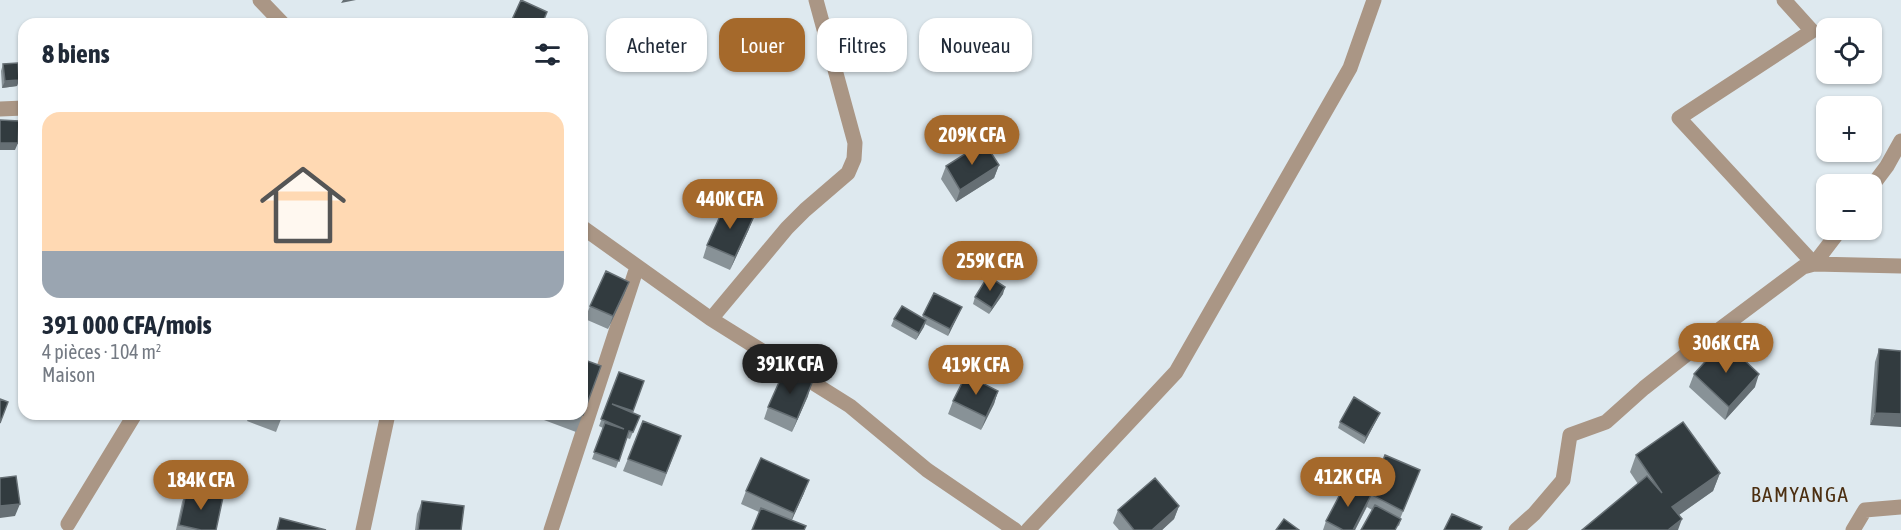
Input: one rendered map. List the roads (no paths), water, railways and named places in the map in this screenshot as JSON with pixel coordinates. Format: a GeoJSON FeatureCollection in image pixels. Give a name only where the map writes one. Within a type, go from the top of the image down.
{"type":"FeatureCollection","features":[{"type":"Feature","properties":{"kind":"street"},"geometry":{"type":"LineString","coordinates":[[260,0],[277,18]]}},
{"type":"Feature","properties":{"kind":"street"},"geometry":{"type":"LineString","coordinates":[[711,319],[787,228],[848,173],[854,159],[855,143],[816,0]]}},
{"type":"Feature","properties":{"kind":"street"},"geometry":{"type":"LineString","coordinates":[[1028,530],[1176,372],[1350,68],[1374,0]]}},
{"type":"Feature","properties":{"kind":"street"},"geometry":{"type":"LineString","coordinates":[[1784,0],[1812,31],[1679,118],[1814,264]]}},
{"type":"Feature","properties":{"kind":"street"},"geometry":{"type":"LineString","coordinates":[[0,109],[18,108]]}},
{"type":"Feature","properties":{"kind":"street"},"geometry":{"type":"LineString","coordinates":[[1881,174],[1901,141]]}},
{"type":"Feature","properties":{"kind":"street"},"geometry":{"type":"LineString","coordinates":[[588,231],[711,319],[850,406],[927,470],[1015,530]]}},
{"type":"Feature","properties":{"kind":"street"},"geometry":{"type":"LineString","coordinates":[[1814,264],[1832,240]]}},
{"type":"Feature","properties":{"kind":"street"},"geometry":{"type":"LineString","coordinates":[[1516,530],[1534,514],[1563,480],[1570,435],[1606,422],[1692,350],[1803,267],[1814,264],[1901,266]]}},
{"type":"Feature","properties":{"kind":"street"},"geometry":{"type":"LineString","coordinates":[[588,417],[637,267]]}},
{"type":"Feature","properties":{"kind":"street"},"geometry":{"type":"LineString","coordinates":[[68,524],[131,420]]}},
{"type":"Feature","properties":{"kind":"street"},"geometry":{"type":"LineString","coordinates":[[363,530],[387,420]]}},
{"type":"Feature","properties":{"kind":"street"},"geometry":{"type":"LineString","coordinates":[[551,530],[587,420]]}},
{"type":"Feature","properties":{"kind":"street"},"geometry":{"type":"LineString","coordinates":[[1853,530],[1865,510],[1901,507]]}},
{"type":"Feature","properties":{"kind":"district","name":"BAMYANGA"},"geometry":{"type":"Point","coordinates":[1800,494]}}]}
